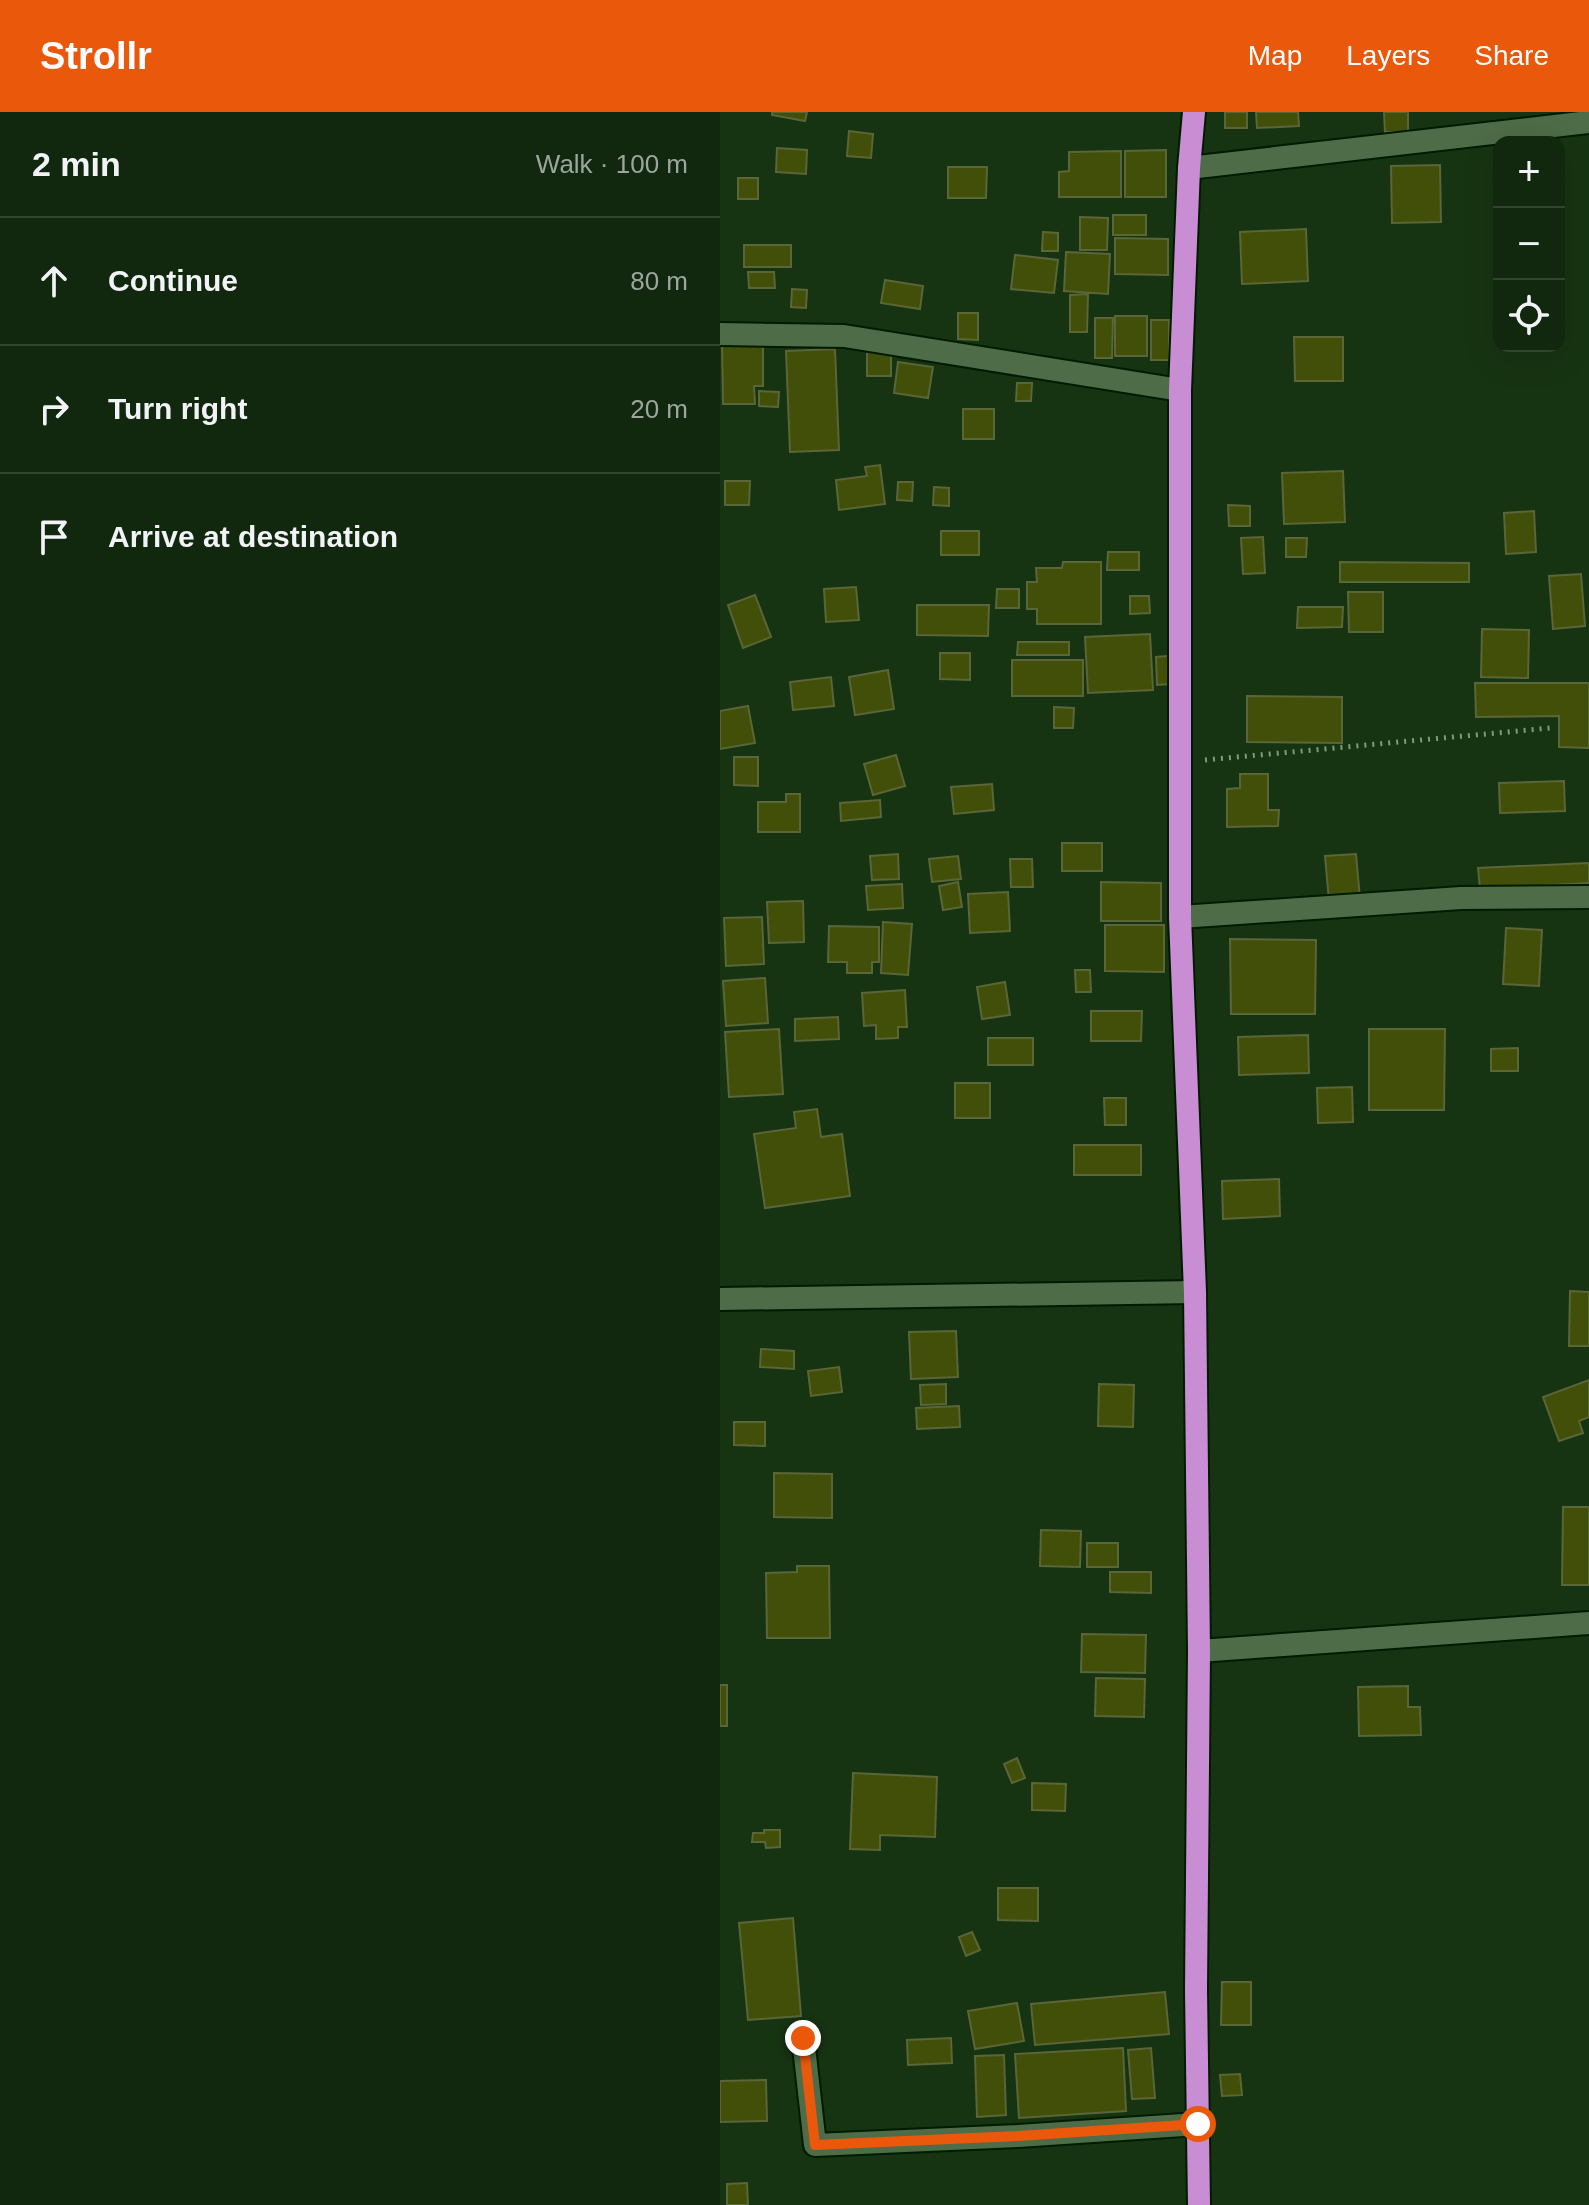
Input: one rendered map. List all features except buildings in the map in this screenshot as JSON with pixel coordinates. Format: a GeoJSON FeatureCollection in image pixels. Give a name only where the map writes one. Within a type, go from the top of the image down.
{"type":"FeatureCollection","features":[{"type":"Feature","properties":{"kind":"highway"},"geometry":{"type":"LineString","coordinates":[[1194,112],[1180,390],[1180,917],[1195,1292],[1199,1651],[1196,1990],[1199,2205]]}},
{"type":"Feature","properties":{"kind":"street"},"geometry":{"type":"LineString","coordinates":[[1189,168],[1589,122]]}},
{"type":"Feature","properties":{"kind":"street"},"geometry":{"type":"LineString","coordinates":[[720,334],[844,336],[1180,390]]}},
{"type":"Feature","properties":{"kind":"street"},"geometry":{"type":"LineString","coordinates":[[1180,917],[1461,898],[1589,897]]}},
{"type":"Feature","properties":{"kind":"street"},"geometry":{"type":"LineString","coordinates":[[720,1299],[1195,1292]]}},
{"type":"Feature","properties":{"kind":"street"},"geometry":{"type":"LineString","coordinates":[[1199,1651],[1589,1623]]}},
{"type":"Feature","properties":{"kind":"street"},"geometry":{"type":"LineString","coordinates":[[803,2038],[815,2145],[1198,2124]]}},
{"type":"Feature","properties":{"kind":"path"},"geometry":{"type":"LineString","coordinates":[[1180,761],[1239,759],[1550,728]]}},
{"type":"Feature","properties":{"kind":"route"},"geometry":{"type":"LineString","coordinates":[[803,2038],[815,2145],[1198,2124]]}}]}
